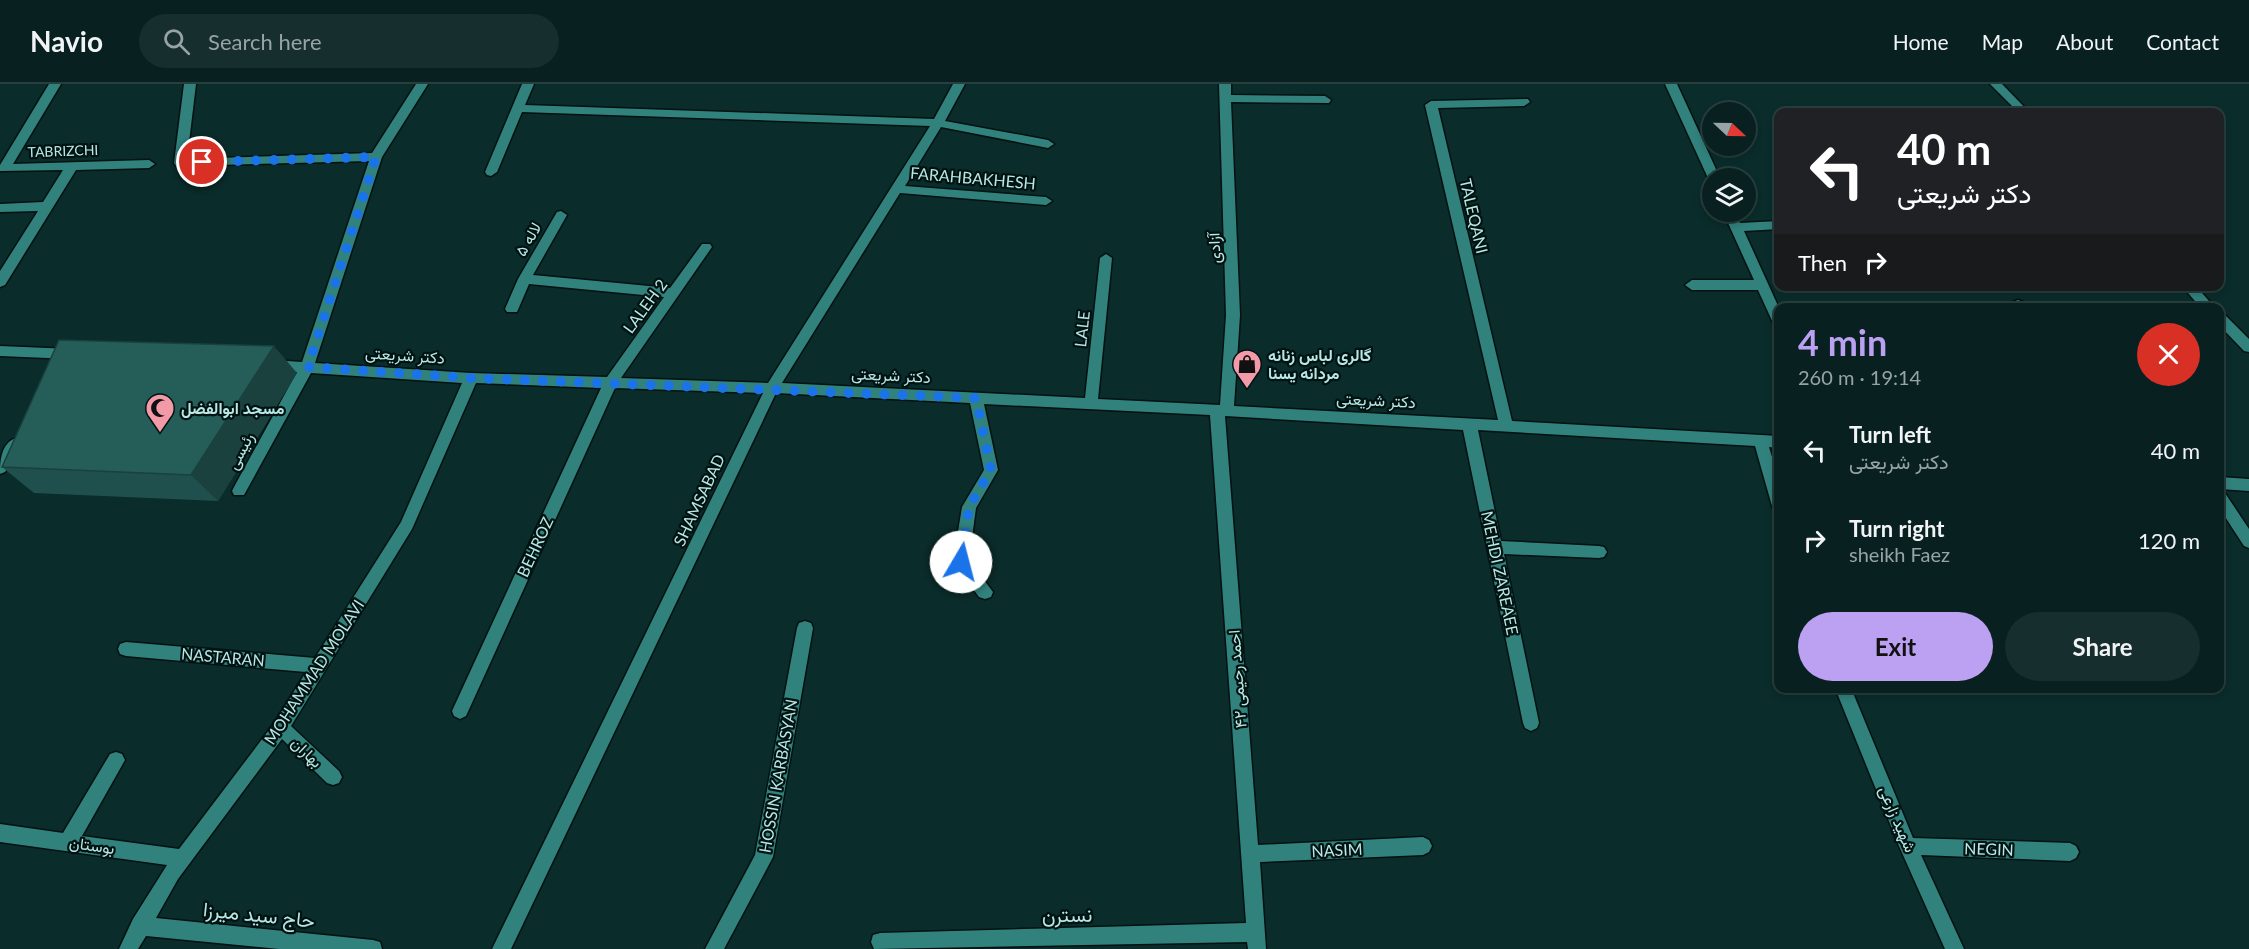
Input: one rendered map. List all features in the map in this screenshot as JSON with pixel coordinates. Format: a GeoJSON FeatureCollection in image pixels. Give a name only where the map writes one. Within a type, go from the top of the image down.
{"type":"FeatureCollection","features":[{"type":"Feature","properties":{"kind":"street","name":"TABRIZCHI"},"geometry":{"type":"LineString","coordinates":[[55,84],[4,168],[149,164]]}},
{"type":"Feature","properties":{"kind":"street"},"geometry":{"type":"LineString","coordinates":[[190,84],[180,163],[376,157]]}},
{"type":"Feature","properties":{"kind":"street","name":"رئیسی"},"geometry":{"type":"LineString","coordinates":[[239,490],[308,367],[376,157],[422,84]]}},
{"type":"Feature","properties":{"kind":"street"},"geometry":{"type":"LineString","coordinates":[[491,172],[528,84]]}},
{"type":"Feature","properties":{"kind":"street","name":"SHAMSABAD"},"geometry":{"type":"LineString","coordinates":[[501,949],[772,388],[938,123],[959,84]]}},
{"type":"Feature","properties":{"kind":"street","name":"آزادی"},"geometry":{"type":"LineString","coordinates":[[1222,410],[1233,315],[1225,84]]}},
{"type":"Feature","properties":{"kind":"street"},"geometry":{"type":"LineString","coordinates":[[1671,84],[1709,168]]}},
{"type":"Feature","properties":{"kind":"street"},"geometry":{"type":"LineString","coordinates":[[1996,84],[2020,108]]}},
{"type":"Feature","properties":{"kind":"street"},"geometry":{"type":"LineString","coordinates":[[1225,98],[1325,100]]}},
{"type":"Feature","properties":{"kind":"street","name":"TALEQANI"},"geometry":{"type":"LineString","coordinates":[[1506,425],[1431,105],[1524,102]]}},
{"type":"Feature","properties":{"kind":"street"},"geometry":{"type":"LineString","coordinates":[[518,108],[938,123],[1048,144]]}},
{"type":"Feature","properties":{"kind":"street"},"geometry":{"type":"LineString","coordinates":[[0,282],[72,166]]}},
{"type":"Feature","properties":{"kind":"street","name":"FARAHBAKHESH"},"geometry":{"type":"LineString","coordinates":[[897,189],[1046,201]]}},
{"type":"Feature","properties":{"kind":"street"},"geometry":{"type":"LineString","coordinates":[[0,208],[47,206]]}},
{"type":"Feature","properties":{"kind":"street","name":"لاله ۵"},"geometry":{"type":"LineString","coordinates":[[512,309],[524,279],[561,215]]}},
{"type":"Feature","properties":{"kind":"street"},"geometry":{"type":"LineString","coordinates":[[1734,222],[1774,311]]}},
{"type":"Feature","properties":{"kind":"street"},"geometry":{"type":"LineString","coordinates":[[1736,227],[1774,225]]}},
{"type":"Feature","properties":{"kind":"street","name":"LALEH 2"},"geometry":{"type":"LineString","coordinates":[[610,383],[706,247]]}},
{"type":"Feature","properties":{"kind":"street","name":"LALE"},"geometry":{"type":"LineString","coordinates":[[1091,404],[1106,258]]}},
{"type":"Feature","properties":{"kind":"street"},"geometry":{"type":"LineString","coordinates":[[524,279],[675,293]]}},
{"type":"Feature","properties":{"kind":"street"},"geometry":{"type":"LineString","coordinates":[[1692,285],[1762,285]]}},
{"type":"Feature","properties":{"kind":"street"},"geometry":{"type":"LineString","coordinates":[[2193,291],[2205,303]]}},
{"type":"Feature","properties":{"kind":"street"},"geometry":{"type":"LineString","coordinates":[[2224,322],[2249,347]]}},
{"type":"Feature","properties":{"kind":"street"},"geometry":{"type":"LineString","coordinates":[[0,351],[81,354],[62,373]]}},
{"type":"Feature","properties":{"kind":"street","name":"دکتر شریعتی"},"geometry":{"type":"LineString","coordinates":[[261,364],[471,378],[772,388],[1506,425],[1774,441]]}},
{"type":"Feature","properties":{"kind":"street","name":"MOHAMMAD MOLAVI"},"geometry":{"type":"LineString","coordinates":[[128,949],[183,858],[281,727],[407,525],[471,378]]}},
{"type":"Feature","properties":{"kind":"street","name":"BEHROZ"},"geometry":{"type":"LineString","coordinates":[[460,711],[610,383]]}},
{"type":"Feature","properties":{"kind":"street"},"geometry":{"type":"LineString","coordinates":[[976,398],[991,470],[969,507],[961,562],[985,592]]}},
{"type":"Feature","properties":{"kind":"street","name":"۴۲ احمد رحیمی"},"geometry":{"type":"LineString","coordinates":[[1222,410],[1257,941]]}},
{"type":"Feature","properties":{"kind":"street","name":"MEHDI ZAREAEE"},"geometry":{"type":"LineString","coordinates":[[1468,423],[1531,723]]}},
{"type":"Feature","properties":{"kind":"street"},"geometry":{"type":"LineString","coordinates":[[0,468],[25,430]]}},
{"type":"Feature","properties":{"kind":"street"},"geometry":{"type":"LineString","coordinates":[[1760,440],[1774,489]]}},
{"type":"Feature","properties":{"kind":"street"},"geometry":{"type":"LineString","coordinates":[[2224,483],[2249,485]]}},
{"type":"Feature","properties":{"kind":"street"},"geometry":{"type":"LineString","coordinates":[[2224,503],[2249,542]]}},
{"type":"Feature","properties":{"kind":"street"},"geometry":{"type":"LineString","coordinates":[[1495,547],[1599,552]]}},
{"type":"Feature","properties":{"kind":"street","name":"HOSSIN KARBASYAN"},"geometry":{"type":"LineString","coordinates":[[714,949],[764,857],[805,628]]}},
{"type":"Feature","properties":{"kind":"street","name":"NASTARAN"},"geometry":{"type":"LineString","coordinates":[[126,649],[319,666]]}},
{"type":"Feature","properties":{"kind":"street","name":"شهید زارعی"},"geometry":{"type":"LineString","coordinates":[[1845,693],[1908,846],[1955,949]]}},
{"type":"Feature","properties":{"kind":"street","name":"بهاران"},"geometry":{"type":"LineString","coordinates":[[281,727],[333,777]]}},
{"type":"Feature","properties":{"kind":"street"},"geometry":{"type":"LineString","coordinates":[[68,842],[116,760]]}},
{"type":"Feature","properties":{"kind":"street","name":"بوستان"},"geometry":{"type":"LineString","coordinates":[[0,833],[183,858]]}},
{"type":"Feature","properties":{"kind":"street","name":"NASIM"},"geometry":{"type":"LineString","coordinates":[[1250,854],[1424,846]]}},
{"type":"Feature","properties":{"kind":"street","name":"NEGIN"},"geometry":{"type":"LineString","coordinates":[[1908,846],[2070,852]]}},
{"type":"Feature","properties":{"kind":"street","name":"حاج سید میرزا"},"geometry":{"type":"LineString","coordinates":[[140,926],[373,949]]}},
{"type":"Feature","properties":{"kind":"street","name":"نسترن"},"geometry":{"type":"LineString","coordinates":[[880,942],[1257,941]]}},
{"type":"Feature","properties":{"kind":"building","name":"مسجد ابوالفضل"},"geometry":{"type":"Polygon","coordinates":[[[59,340],[274,346],[191,475],[2,467],[59,340]]]}},
{"type":"Feature","properties":{"kind":"place","name":"گالری لباس زنانه مردانه یسنا"},"geometry":{"type":"Point","coordinates":[1247,390]}},
{"type":"Feature","properties":{"kind":"place","name":"مسجد ابوالفضل"},"geometry":{"type":"Point","coordinates":[160,434]}},
{"type":"Feature","properties":{"kind":"route"},"geometry":{"type":"LineString","coordinates":[[202,162],[376,157],[308,367],[471,378],[772,388],[976,398],[991,470],[969,507],[961,562]]}}]}
